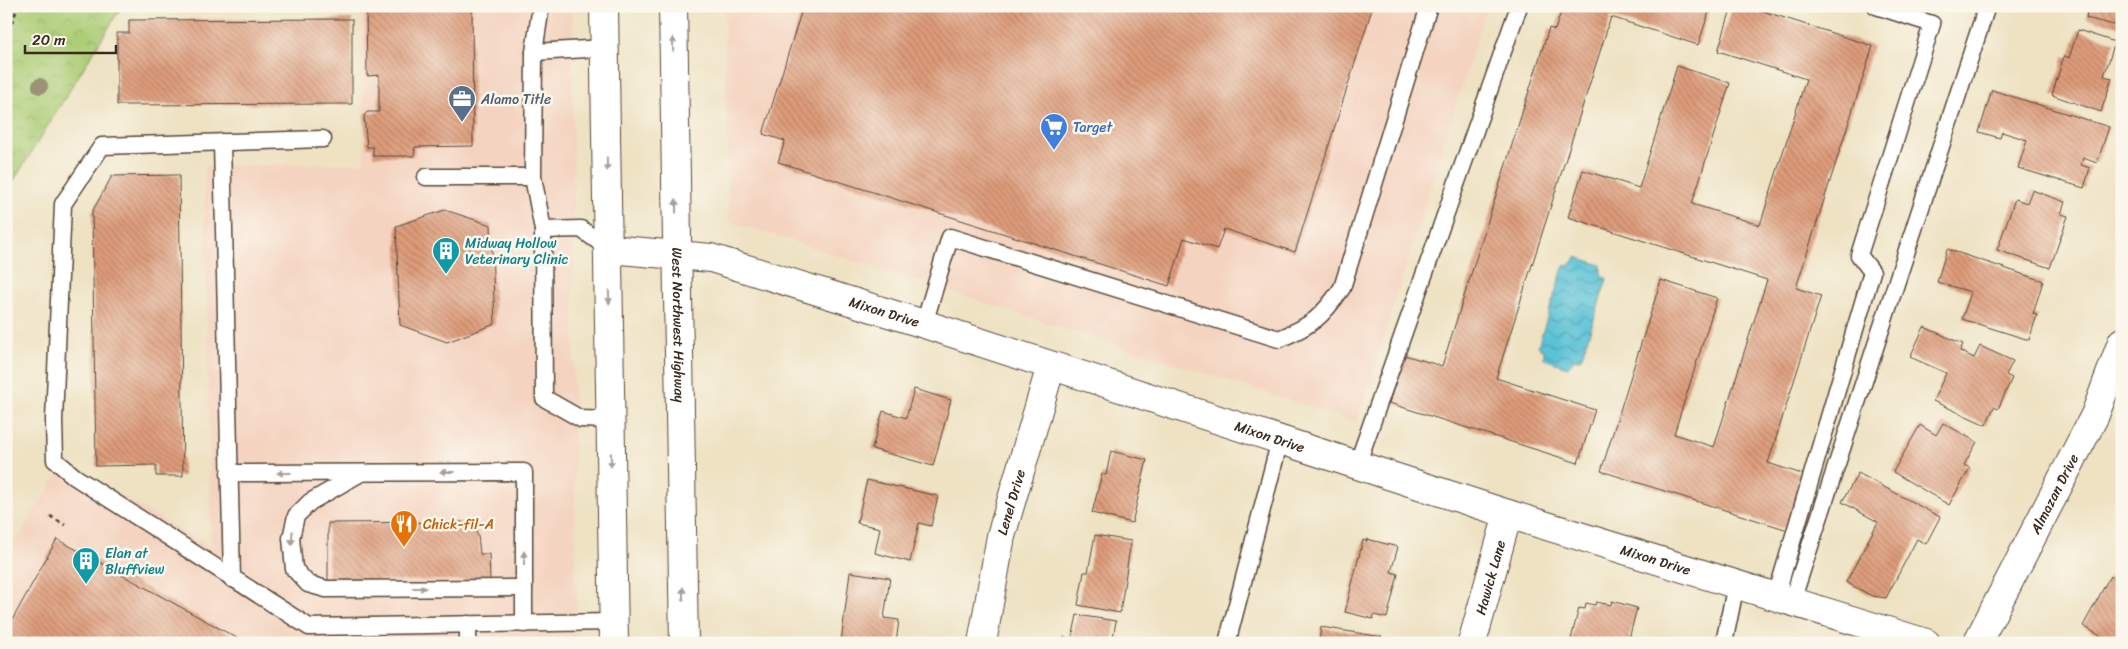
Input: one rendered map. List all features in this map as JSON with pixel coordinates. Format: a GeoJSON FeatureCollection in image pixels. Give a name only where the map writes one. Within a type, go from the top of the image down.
{"type":"FeatureCollection","features":[{"type":"Feature","properties":{"kind":"street"},"geometry":{"type":"LineString","coordinates":[[604,6],[614,633]]}},
{"type":"Feature","properties":{"kind":"street","name":"West Northwest Highway"},"geometry":{"type":"LineString","coordinates":[[673,6],[684,643]]}},
{"type":"Feature","properties":{"kind":"street","name":"Mixon Drive"},"geometry":{"type":"LineString","coordinates":[[609,249],[711,258],[924,324],[1508,514],[1926,643]]}},
{"type":"Feature","properties":{"kind":"street","name":"Almazan Drive"},"geometry":{"type":"LineString","coordinates":[[1977,643],[2095,415],[2122,342]]}},
{"type":"Feature","properties":{"kind":"street","name":"Lenel Drive"},"geometry":{"type":"LineString","coordinates":[[982,643],[1001,536],[1051,366]]}},
{"type":"Feature","properties":{"kind":"street","name":"Hawick Lane"},"geometry":{"type":"LineString","coordinates":[[1472,643],[1508,514]]}},
{"type":"Feature","properties":{"kind":"lane"},"geometry":{"type":"LineString","coordinates":[[542,6],[534,52],[533,177],[543,230],[544,398],[581,419],[611,420]]}},
{"type":"Feature","properties":{"kind":"lane"},"geometry":{"type":"LineString","coordinates":[[924,324],[950,237],[1279,339],[1305,328],[1327,310],[1342,288],[1429,6]]}},
{"type":"Feature","properties":{"kind":"lane"},"geometry":{"type":"LineString","coordinates":[[1357,465],[1519,6]]}},
{"type":"Feature","properties":{"kind":"lane"},"geometry":{"type":"LineString","coordinates":[[1784,599],[1872,272],[1858,255],[1932,24],[1876,6]]}},
{"type":"Feature","properties":{"kind":"lane"},"geometry":{"type":"LineString","coordinates":[[1784,599],[1979,30],[1985,6]]}},
{"type":"Feature","properties":{"kind":"lane"},"geometry":{"type":"LineString","coordinates":[[534,52],[605,48]]}},
{"type":"Feature","properties":{"kind":"lane"},"geometry":{"type":"LineString","coordinates":[[323,139],[102,146],[63,204],[54,420],[55,460],[74,477],[309,627],[524,624],[614,633]]}},
{"type":"Feature","properties":{"kind":"lane"},"geometry":{"type":"LineString","coordinates":[[222,142],[232,579]]}},
{"type":"Feature","properties":{"kind":"lane"},"geometry":{"type":"LineString","coordinates":[[426,178],[533,177]]}},
{"type":"Feature","properties":{"kind":"lane"},"geometry":{"type":"LineString","coordinates":[[543,230],[581,229],[609,249]]}},
{"type":"Feature","properties":{"kind":"lane"},"geometry":{"type":"LineString","coordinates":[[1227,643],[1280,440]]}},
{"type":"Feature","properties":{"kind":"lane"},"geometry":{"type":"LineString","coordinates":[[229,473],[524,472],[524,624]]}},
{"type":"Feature","properties":{"kind":"lane"},"geometry":{"type":"LineString","coordinates":[[361,473],[310,502],[296,516],[291,538],[294,569],[308,584],[326,589],[524,588]]}},
{"type":"Feature","properties":{"kind":"lane"},"geometry":{"type":"LineString","coordinates":[[1724,643],[1736,584]]}},
{"type":"Feature","properties":{"kind":"lane"},"geometry":{"type":"LineString","coordinates":[[468,624],[468,643]]}},
{"type":"Feature","properties":{"kind":"path"},"geometry":{"type":"LineString","coordinates":[[6,38],[18,6]]}},
{"type":"Feature","properties":{"kind":"path"},"geometry":{"type":"LineString","coordinates":[[50,516],[65,525]]}},
{"type":"Feature","properties":{"kind":"shaded area"},"geometry":{"type":"Polygon","coordinates":[[[362,6],[573,6],[574,444],[577,643],[6,643],[6,557],[65,463],[211,548],[204,166],[364,163],[362,6]]]}},
{"type":"Feature","properties":{"kind":"shaded area"},"geometry":{"type":"Polygon","coordinates":[[[724,6],[1487,6],[1357,422],[729,221],[724,6]]]}},
{"type":"Feature","properties":{"kind":"green space"},"geometry":{"type":"Polygon","coordinates":[[[6,6],[122,6],[6,193],[6,6]]]}},
{"type":"Feature","properties":{"kind":"water"},"geometry":{"type":"Polygon","coordinates":[[[1576,257],[1601,265],[1601,275],[1607,279],[1581,359],[1574,359],[1568,367],[1544,359],[1544,351],[1538,346],[1564,265],[1572,264],[1576,257]]]}},
{"type":"Feature","properties":{"kind":"building"},"geometry":{"type":"Polygon","coordinates":[[[366,6],[472,6],[473,146],[415,147],[414,156],[373,156],[373,147],[367,147],[364,116],[367,112],[379,112],[379,75],[367,76],[366,6]]]}},
{"type":"Feature","properties":{"kind":"building","name":"Target"},"geometry":{"type":"Polygon","coordinates":[[[803,6],[1373,6],[1295,252],[1224,229],[1217,249],[1184,238],[1169,286],[778,162],[785,141],[763,134],[803,6]]]}},
{"type":"Feature","properties":{"kind":"building"},"geometry":{"type":"Polygon","coordinates":[[[1563,6],[1711,6],[1698,45],[1611,17],[1496,378],[1595,410],[1578,463],[1389,403],[1404,355],[1442,366],[1549,28],[1555,30],[1563,6]]]}},
{"type":"Feature","properties":{"kind":"building"},"geometry":{"type":"Polygon","coordinates":[[[1732,6],[1747,6],[1873,46],[1796,288],[1821,296],[1768,463],[1805,475],[1788,530],[1601,471],[1661,280],[1717,298],[1674,434],[1714,447],[1767,280],[1568,217],[1583,170],[1639,188],[1677,66],[1730,83],[1692,204],[1760,225],[1806,79],[1718,51],[1732,6]]]}},
{"type":"Feature","properties":{"kind":"building"},"geometry":{"type":"Polygon","coordinates":[[[2088,6],[2122,6],[2122,27],[2086,18],[2088,6]]]}},
{"type":"Feature","properties":{"kind":"building"},"geometry":{"type":"Polygon","coordinates":[[[352,19],[352,104],[117,105],[117,33],[129,33],[129,20],[352,19]]]}},
{"type":"Feature","properties":{"kind":"building"},"geometry":{"type":"Polygon","coordinates":[[[2078,30],[2115,42],[2104,76],[2112,78],[2101,112],[2052,95],[2064,56],[2069,58],[2078,30]]]}},
{"type":"Feature","properties":{"kind":"building"},"geometry":{"type":"Polygon","coordinates":[[[1992,90],[2109,127],[2097,163],[2083,158],[2081,165],[2090,168],[2084,188],[2018,168],[2027,140],[2002,132],[2000,138],[1979,132],[1992,90]]]}},
{"type":"Feature","properties":{"kind":"building"},"geometry":{"type":"Polygon","coordinates":[[[179,175],[183,476],[156,476],[156,465],[96,466],[92,212],[112,176],[179,175]]]}},
{"type":"Feature","properties":{"kind":"building"},"geometry":{"type":"Polygon","coordinates":[[[2032,190],[2065,202],[2061,214],[2068,216],[2050,268],[1997,250],[2015,199],[2027,203],[2032,190]]]}},
{"type":"Feature","properties":{"kind":"building","name":"Midway Hollow Veterinary Clinic"},"geometry":{"type":"Polygon","coordinates":[[[445,210],[491,225],[495,324],[447,342],[400,325],[396,226],[445,210]]]}},
{"type":"Feature","properties":{"kind":"building"},"geometry":{"type":"Polygon","coordinates":[[[1947,249],[2043,281],[2033,314],[2037,315],[2029,340],[1962,319],[1971,292],[1937,282],[1947,249]]]}},
{"type":"Feature","properties":{"kind":"building"},"geometry":{"type":"Polygon","coordinates":[[[1924,327],[1963,344],[1960,351],[1974,358],[1980,346],[2013,361],[2006,375],[2012,378],[1998,409],[1994,407],[1986,425],[1933,401],[1946,373],[1910,357],[1924,327]]]}},
{"type":"Feature","properties":{"kind":"building"},"geometry":{"type":"Polygon","coordinates":[[[914,389],[951,400],[933,466],[872,449],[883,411],[906,418],[914,389]]]}},
{"type":"Feature","properties":{"kind":"building"},"geometry":{"type":"Polygon","coordinates":[[[1943,423],[1977,442],[1964,465],[1970,468],[1949,505],[1893,472],[1920,425],[1936,435],[1943,423]]]}},
{"type":"Feature","properties":{"kind":"building"},"geometry":{"type":"Polygon","coordinates":[[[1111,451],[1147,460],[1132,523],[1092,513],[1102,474],[1106,475],[1111,451]]]}},
{"type":"Feature","properties":{"kind":"building"},"geometry":{"type":"Polygon","coordinates":[[[1858,473],[1940,517],[1926,544],[1917,539],[1886,598],[1872,596],[1846,582],[1878,522],[1842,502],[1858,473]]]}},
{"type":"Feature","properties":{"kind":"building"},"geometry":{"type":"Polygon","coordinates":[[[867,480],[938,496],[931,526],[919,523],[910,562],[875,553],[880,528],[857,523],[867,480]]]}},
{"type":"Feature","properties":{"kind":"building","name":"Chick-fil-A"},"geometry":{"type":"Polygon","coordinates":[[[461,522],[474,529],[478,535],[480,554],[489,554],[490,580],[328,581],[328,523],[461,522]]]}},
{"type":"Feature","properties":{"kind":"building"},"geometry":{"type":"Polygon","coordinates":[[[1095,535],[1131,541],[1120,613],[1078,605],[1084,572],[1088,572],[1095,535]]]}},
{"type":"Feature","properties":{"kind":"building","name":"Elan at Bluffview"},"geometry":{"type":"Polygon","coordinates":[[[57,539],[246,643],[6,643],[6,631],[57,539]]]}},
{"type":"Feature","properties":{"kind":"building"},"geometry":{"type":"Polygon","coordinates":[[[1367,539],[1398,547],[1391,572],[1398,574],[1387,618],[1374,615],[1373,619],[1345,612],[1363,540],[1367,541],[1367,539]]]}},
{"type":"Feature","properties":{"kind":"building"},"geometry":{"type":"Polygon","coordinates":[[[850,572],[890,578],[884,618],[899,620],[896,643],[841,642],[850,572]]]}},
{"type":"Feature","properties":{"kind":"building"},"geometry":{"type":"Polygon","coordinates":[[[2110,576],[2122,583],[2120,643],[2113,643],[2083,626],[2110,576]]]}},
{"type":"Feature","properties":{"kind":"building"},"geometry":{"type":"Polygon","coordinates":[[[1612,601],[1637,608],[1629,639],[1641,643],[1570,643],[1579,608],[1585,609],[1586,603],[1595,605],[1596,602],[1611,605],[1612,601]]]}},
{"type":"Feature","properties":{"kind":"building"},"geometry":{"type":"Polygon","coordinates":[[[1077,615],[1116,621],[1112,643],[1063,643],[1064,637],[1072,639],[1077,615]]]}},
{"type":"Feature","properties":{"kind":"building"},"geometry":{"type":"Polygon","coordinates":[[[1321,627],[1382,637],[1381,643],[1319,643],[1321,627]]]}},
{"type":"Feature","properties":{"kind":"place","name":"Alamo Title"},"geometry":{"type":"Point","coordinates":[462,123]}},
{"type":"Feature","properties":{"kind":"place","name":"Target"},"geometry":{"type":"Point","coordinates":[1054,151]}},
{"type":"Feature","properties":{"kind":"place","name":"Midway Hollow Veterinary Clinic"},"geometry":{"type":"Point","coordinates":[446,275]}},
{"type":"Feature","properties":{"kind":"place","name":"Chick-fil-A"},"geometry":{"type":"Point","coordinates":[404,548]}},
{"type":"Feature","properties":{"kind":"place","name":"Elan at Bluffview"},"geometry":{"type":"Point","coordinates":[86,585]}}]}
